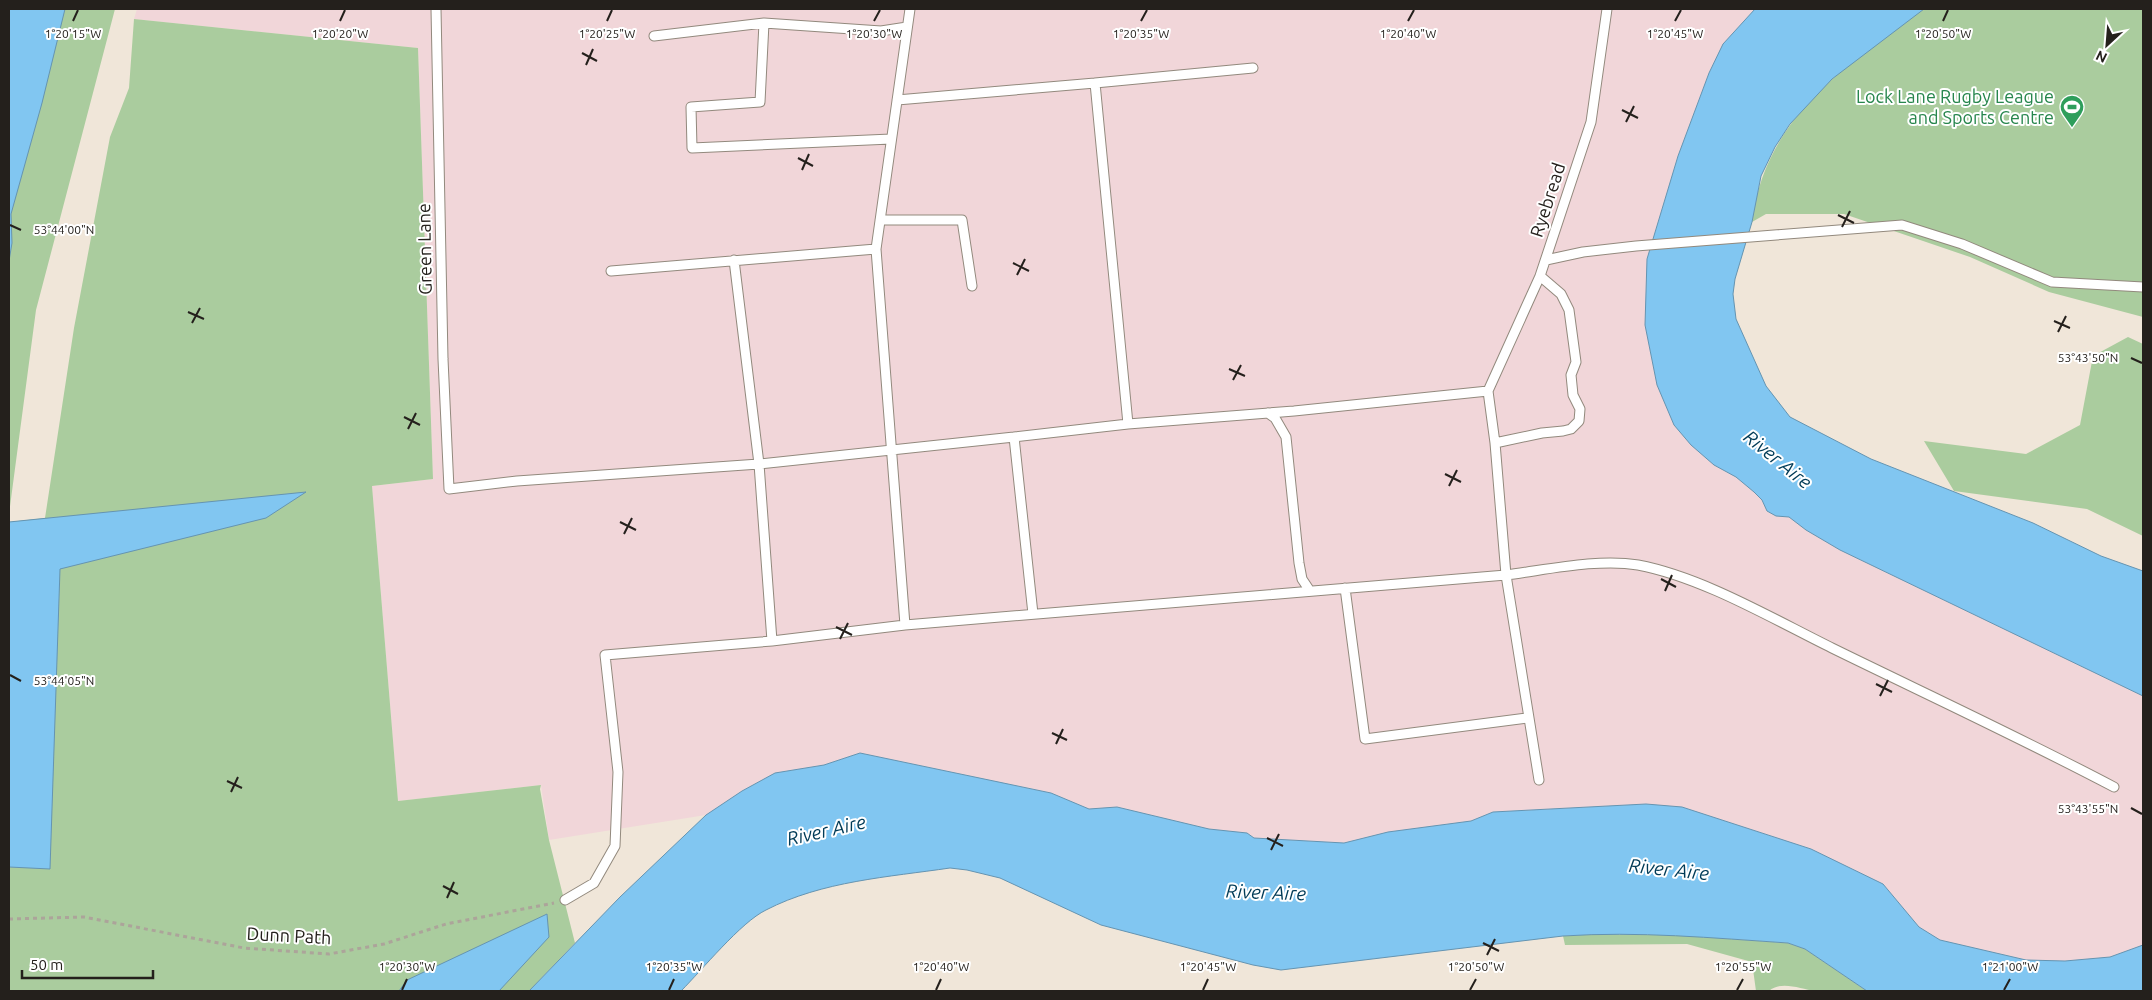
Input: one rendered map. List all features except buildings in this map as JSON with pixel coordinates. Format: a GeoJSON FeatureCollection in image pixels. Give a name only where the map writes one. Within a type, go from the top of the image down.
{"type":"FeatureCollection","features":[{"type":"Feature","properties":{"kind":"lane","name":"Green Lane"},"geometry":{"type":"LineString","coordinates":[[436,9],[443,359],[449,489],[517,481],[759,464]]}},
{"type":"Feature","properties":{"kind":"lane"},"geometry":{"type":"LineString","coordinates":[[905,625],[876,249],[910,9]]}},
{"type":"Feature","properties":{"kind":"lane","name":"Ryebread"},"geometry":{"type":"LineString","coordinates":[[1488,391],[1540,276],[1591,122],[1607,9]]}},
{"type":"Feature","properties":{"kind":"lane"},"geometry":{"type":"LineString","coordinates":[[654,36],[764,23],[881,31],[908,27]]}},
{"type":"Feature","properties":{"kind":"lane"},"geometry":{"type":"LineString","coordinates":[[764,23],[760,102],[691,107],[692,148],[891,139]]}},
{"type":"Feature","properties":{"kind":"lane"},"geometry":{"type":"LineString","coordinates":[[897,100],[1253,68]]}},
{"type":"Feature","properties":{"kind":"lane"},"geometry":{"type":"LineString","coordinates":[[1095,83],[1128,424]]}},
{"type":"Feature","properties":{"kind":"lane"},"geometry":{"type":"LineString","coordinates":[[880,220],[962,220],[972,286]]}},
{"type":"Feature","properties":{"kind":"lane"},"geometry":{"type":"LineString","coordinates":[[1546,260],[1583,252],[1636,246],[1902,225],[1962,244],[2052,282],[2143,287]]}},
{"type":"Feature","properties":{"kind":"lane"},"geometry":{"type":"LineString","coordinates":[[611,270],[876,249]]}},
{"type":"Feature","properties":{"kind":"lane"},"geometry":{"type":"LineString","coordinates":[[734,260],[759,464],[772,640]]}},
{"type":"Feature","properties":{"kind":"lane"},"geometry":{"type":"LineString","coordinates":[[1495,443],[1542,433],[1563,431],[1576,426],[1579,421],[1580,409],[1573,395],[1571,375],[1576,362],[1569,310],[1561,294],[1540,276]]}},
{"type":"Feature","properties":{"kind":"lane"},"geometry":{"type":"LineString","coordinates":[[759,464],[1128,424],[1268,413],[1488,391],[1495,443],[1506,575],[1527,718],[1539,780]]}},
{"type":"Feature","properties":{"kind":"lane"},"geometry":{"type":"LineString","coordinates":[[1268,413],[1275,418],[1286,437],[1299,563],[1302,579],[1310,591]]}},
{"type":"Feature","properties":{"kind":"lane"},"geometry":{"type":"LineString","coordinates":[[1014,437],[1033,614]]}},
{"type":"Feature","properties":{"kind":"lane"},"geometry":{"type":"LineString","coordinates":[[565,900],[594,883],[615,846],[618,772],[605,655],[772,640],[905,625],[1506,575],[1599,564],[1636,564],[1668,572],[1736,601],[2045,751],[2114,787]]}},
{"type":"Feature","properties":{"kind":"lane"},"geometry":{"type":"LineString","coordinates":[[1345,588],[1365,739],[1527,718]]}},
{"type":"Feature","properties":{"kind":"path","name":"Dunn Path"},"geometry":{"type":"LineString","coordinates":[[9,919],[84,917],[179,933],[244,948],[329,954],[384,944],[446,924],[565,900]]}},
{"type":"Feature","properties":{"kind":"shaded area"},"geometry":{"type":"Polygon","coordinates":[[[137,9],[1755,9],[1723,44],[1709,73],[1678,156],[1647,259],[1714,465],[1736,477],[1762,500],[1767,511],[1776,516],[1789,517],[1806,530],[1840,550],[2143,696],[2143,945],[2110,957],[2065,961],[2026,960],[1940,940],[1919,927],[1883,884],[1646,804],[1493,812],[1471,821],[1388,832],[1344,843],[1254,838],[1247,833],[1209,829],[1117,807],[1089,809],[1051,793],[860,753],[824,765],[775,773],[742,791],[706,815],[549,840],[541,785],[398,801],[372,486],[433,479],[418,48],[134,19],[137,9]]]}},
{"type":"Feature","properties":{"kind":"green space"},"geometry":{"type":"Polygon","coordinates":[[[9,9],[115,9],[36,310],[9,514],[9,9]]]}},
{"type":"Feature","properties":{"kind":"green space"},"geometry":{"type":"Polygon","coordinates":[[[1924,9],[2143,9],[2143,317],[2049,292],[1970,257],[1844,214],[1766,214],[1752,222],[1760,185],[1773,152],[1791,123],[1838,74],[1924,9]]]}},
{"type":"Feature","properties":{"kind":"green space"},"geometry":{"type":"Polygon","coordinates":[[[134,19],[418,48],[433,479],[372,486],[398,801],[541,785],[540,789],[549,840],[575,943],[529,991],[9,991],[9,522],[45,518],[74,328],[110,137],[129,88],[134,19]]]}},
{"type":"Feature","properties":{"kind":"green space"},"geometry":{"type":"Polygon","coordinates":[[[2128,337],[2143,344],[2143,536],[2087,509],[1954,491],[1924,441],[2026,454],[2080,425],[2093,356],[2128,337]]]}},
{"type":"Feature","properties":{"kind":"green space"},"geometry":{"type":"Polygon","coordinates":[[[1598,934],[1680,935],[1788,943],[1805,949],[1867,991],[1821,992],[1791,986],[1779,986],[1769,991],[1756,991],[1752,962],[1687,944],[1565,945],[1563,936],[1598,934]]]}},
{"type":"Feature","properties":{"kind":"water"},"geometry":{"type":"Polygon","coordinates":[[[9,9],[65,9],[42,103],[11,214],[12,243],[9,261],[9,9]]]}},
{"type":"Feature","properties":{"kind":"water","name":"River Aire"},"geometry":{"type":"Polygon","coordinates":[[[1755,9],[1924,9],[1832,79],[1790,124],[1775,147],[1761,176],[1752,222],[1735,279],[1733,294],[1736,319],[1766,386],[1790,417],[1871,459],[2033,523],[2101,556],[2143,571],[2143,696],[1840,550],[1806,530],[1789,517],[1776,516],[1767,511],[1762,500],[1754,492],[1736,477],[1714,465],[1691,445],[1674,425],[1657,385],[1645,325],[1647,259],[1678,156],[1709,73],[1723,44],[1755,9]]]}},
{"type":"Feature","properties":{"kind":"water"},"geometry":{"type":"Polygon","coordinates":[[[306,492],[266,518],[60,569],[50,869],[9,867],[9,522],[306,492]]]}},
{"type":"Feature","properties":{"kind":"water","name":"River Aire"},"geometry":{"type":"Polygon","coordinates":[[[860,753],[1051,793],[1089,809],[1117,807],[1209,829],[1247,833],[1254,838],[1344,843],[1388,832],[1471,821],[1493,812],[1646,804],[1682,807],[1811,849],[1883,884],[1919,927],[1940,940],[2026,960],[2065,961],[2110,957],[2143,945],[2143,991],[1867,991],[1805,949],[1788,943],[1704,937],[1619,934],[1563,936],[1281,970],[1253,965],[1101,925],[1000,878],[950,868],[833,886],[787,900],[766,910],[745,925],[681,991],[529,991],[620,897],[706,815],[742,791],[775,773],[824,765],[860,753]]]}},
{"type":"Feature","properties":{"kind":"water"},"geometry":{"type":"Polygon","coordinates":[[[547,914],[549,937],[499,991],[399,991],[407,980],[547,914]]]}},
{"type":"Feature","properties":{"kind":"place","name":"Lock Lane Rugby League and Sports Centre"},"geometry":{"type":"Point","coordinates":[2072,128]}}]}
